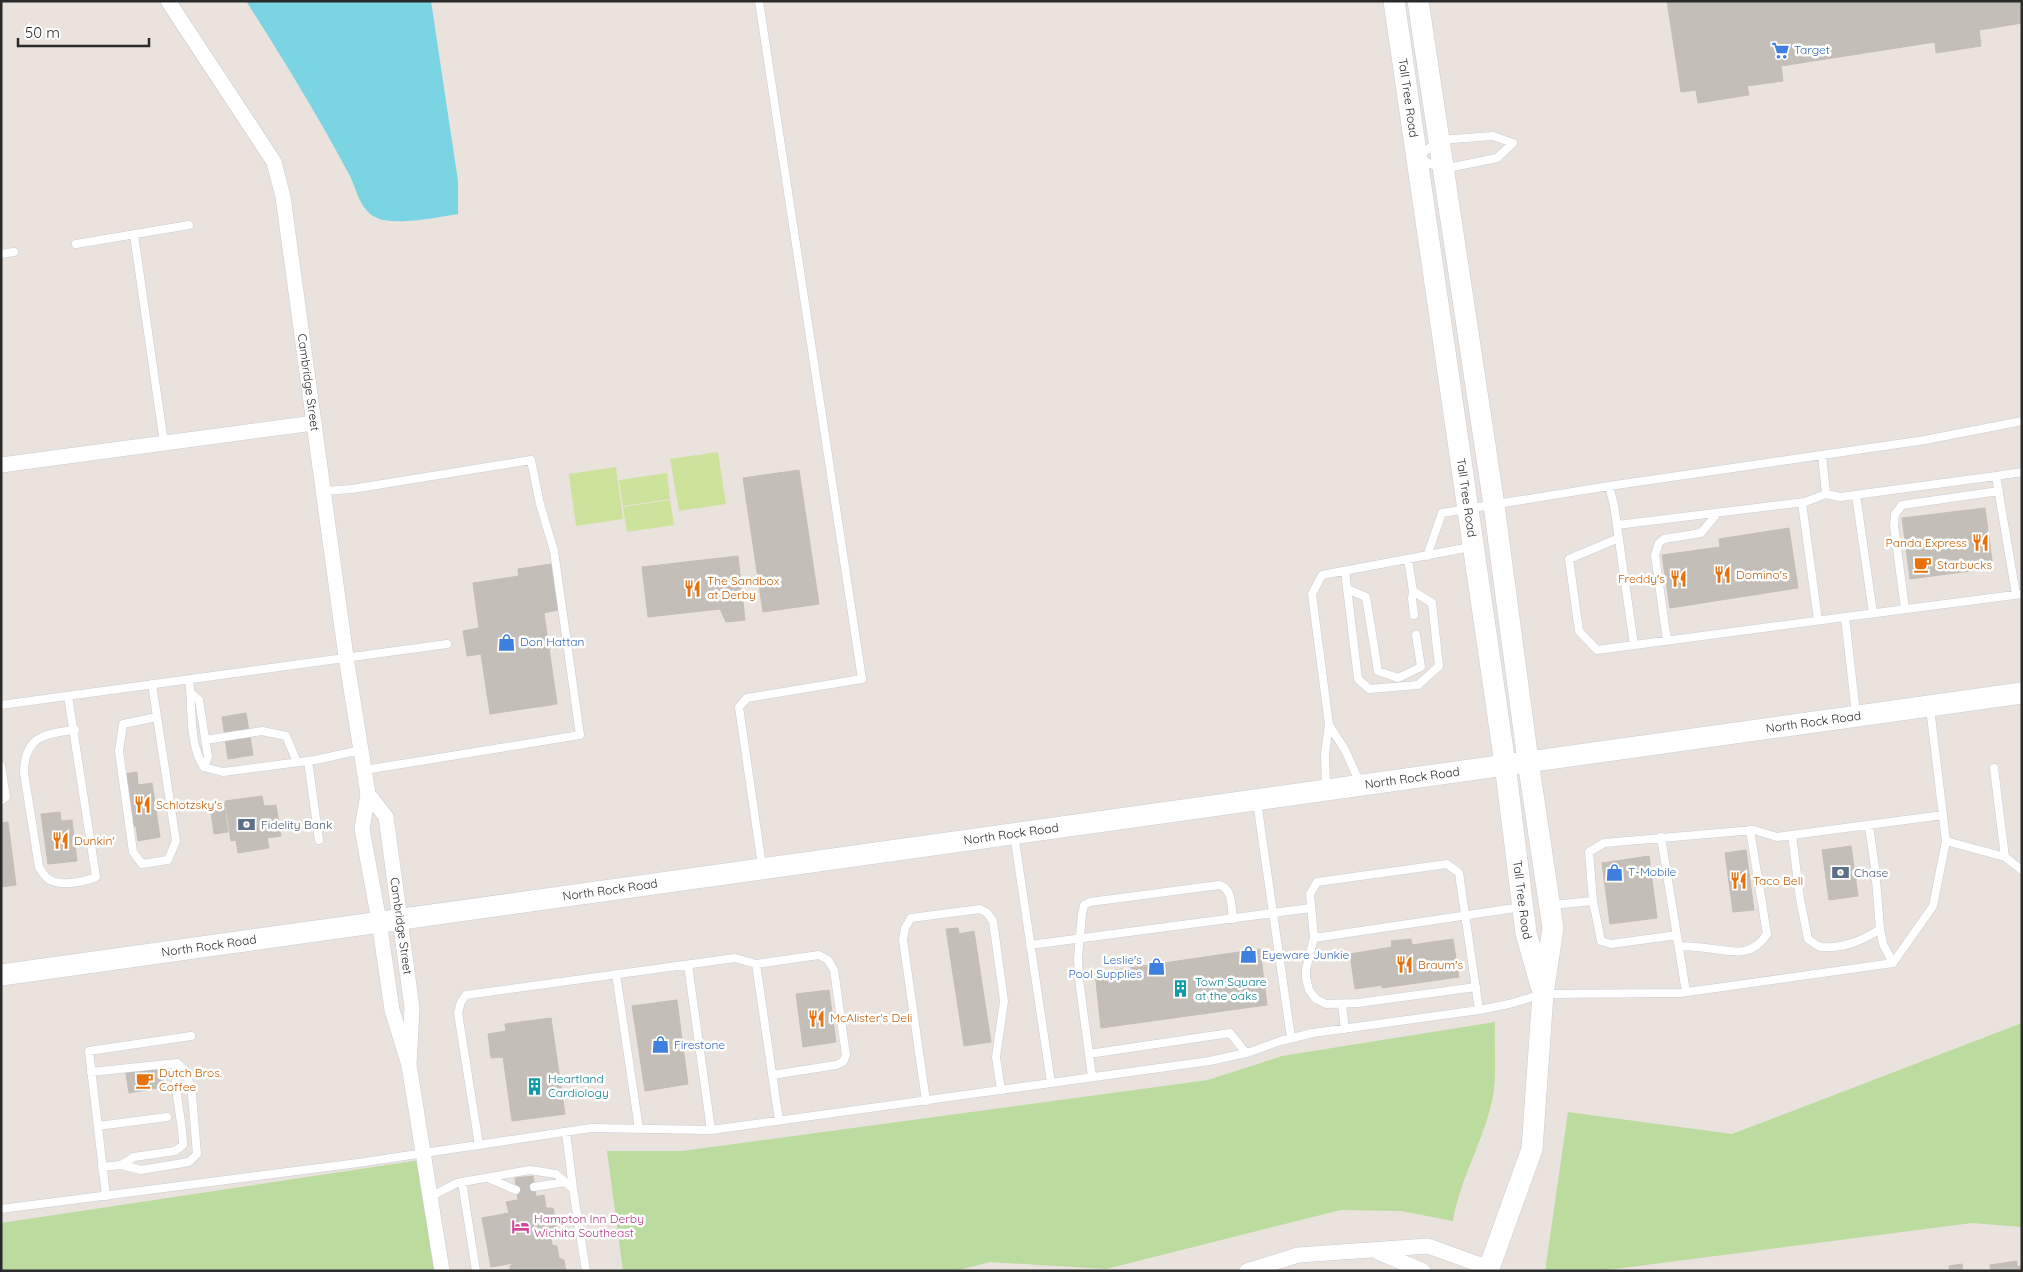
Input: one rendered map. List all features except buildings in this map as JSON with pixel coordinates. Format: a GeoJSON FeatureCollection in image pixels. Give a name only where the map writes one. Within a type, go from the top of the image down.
{"type":"FeatureCollection","features":[{"type":"Feature","properties":{"kind":"street","name":"Cambridge Street"},"geometry":{"type":"LineString","coordinates":[[168,1],[274,162],[283,197],[346,657],[365,770],[368,794],[362,829],[379,921],[392,1010],[410,1065],[442,1271]]}},
{"type":"Feature","properties":{"kind":"street","name":"Tall Tree Road"},"geometry":{"type":"LineString","coordinates":[[1394,1],[1505,764],[1526,933],[1543,994]]}},
{"type":"Feature","properties":{"kind":"street","name":"Tall Tree Road"},"geometry":{"type":"LineString","coordinates":[[1418,1],[1494,505],[1528,761],[1553,928],[1543,994],[1532,1149],[1488,1270]]}},
{"type":"Feature","properties":{"kind":"street"},"geometry":{"type":"LineString","coordinates":[[1,465],[314,422]]}},
{"type":"Feature","properties":{"kind":"street","name":"North Rock Road"},"geometry":{"type":"LineString","coordinates":[[1,975],[2022,693]]}},
{"type":"Feature","properties":{"kind":"street","name":"Cambridge Street"},"geometry":{"type":"LineString","coordinates":[[368,794],[386,817],[412,1008],[410,1065]]}},
{"type":"Feature","properties":{"kind":"street"},"geometry":{"type":"LineString","coordinates":[[1247,1271],[1298,1255],[1428,1246],[1488,1270]]}},
{"type":"Feature","properties":{"kind":"street"},"geometry":{"type":"LineString","coordinates":[[1374,1251],[1423,1271]]}},
{"type":"Feature","properties":{"kind":"lane"},"geometry":{"type":"LineString","coordinates":[[758,1],[862,679],[747,698],[739,707],[762,868]]}},
{"type":"Feature","properties":{"kind":"lane"},"geometry":{"type":"LineString","coordinates":[[1493,136],[1514,143],[1497,158],[1443,169],[1417,158],[1439,140],[1493,136]]}},
{"type":"Feature","properties":{"kind":"lane"},"geometry":{"type":"LineString","coordinates":[[76,244],[190,225]]}},
{"type":"Feature","properties":{"kind":"lane"},"geometry":{"type":"LineString","coordinates":[[134,235],[164,443]]}},
{"type":"Feature","properties":{"kind":"lane"},"geometry":{"type":"LineString","coordinates":[[1,254],[14,252]]}},
{"type":"Feature","properties":{"kind":"lane"},"geometry":{"type":"LineString","coordinates":[[1427,556],[1442,513],[1609,486],[1925,440],[2022,421]]}},
{"type":"Feature","properties":{"kind":"lane"},"geometry":{"type":"LineString","coordinates":[[1822,455],[1826,494]]}},
{"type":"Feature","properties":{"kind":"lane"},"geometry":{"type":"LineString","coordinates":[[324,491],[378,486],[531,460],[540,504],[554,551],[580,735],[365,770]]}},
{"type":"Feature","properties":{"kind":"lane"},"geometry":{"type":"LineString","coordinates":[[1617,525],[1802,503],[1826,494],[1840,497],[2022,472]]}},
{"type":"Feature","properties":{"kind":"lane"},"geometry":{"type":"LineString","coordinates":[[1619,538],[1569,559],[1579,631],[1597,650],[2019,594],[1996,476]]}},
{"type":"Feature","properties":{"kind":"lane"},"geometry":{"type":"LineString","coordinates":[[1609,486],[1617,525],[1634,646]]}},
{"type":"Feature","properties":{"kind":"lane"},"geometry":{"type":"LineString","coordinates":[[1905,609],[1894,526],[1895,514],[1902,505],[1999,491]]}},
{"type":"Feature","properties":{"kind":"lane"},"geometry":{"type":"LineString","coordinates":[[1856,495],[1873,613]]}},
{"type":"Feature","properties":{"kind":"lane"},"geometry":{"type":"LineString","coordinates":[[1802,503],[1818,620]]}},
{"type":"Feature","properties":{"kind":"lane"},"geometry":{"type":"LineString","coordinates":[[1667,641],[1655,556],[1656,549],[1664,539],[1701,533],[1716,514]]}},
{"type":"Feature","properties":{"kind":"lane"},"geometry":{"type":"LineString","coordinates":[[1326,790],[1326,754],[1329,725],[1312,594],[1322,576],[1473,547]]}},
{"type":"Feature","properties":{"kind":"lane"},"geometry":{"type":"LineString","coordinates":[[1408,559],[1414,591],[1412,599],[1414,615]]}},
{"type":"Feature","properties":{"kind":"lane"},"geometry":{"type":"LineString","coordinates":[[1345,571],[1358,679],[1369,689],[1418,685],[1439,666],[1432,603],[1414,591]]}},
{"type":"Feature","properties":{"kind":"lane"},"geometry":{"type":"LineString","coordinates":[[1347,588],[1366,597],[1378,671],[1398,678],[1421,666],[1416,634]]}},
{"type":"Feature","properties":{"kind":"lane"},"geometry":{"type":"LineString","coordinates":[[1845,616],[1856,716]]}},
{"type":"Feature","properties":{"kind":"lane"},"geometry":{"type":"LineString","coordinates":[[1,705],[447,644]]}},
{"type":"Feature","properties":{"kind":"lane"},"geometry":{"type":"LineString","coordinates":[[189,679],[190,704],[198,758],[204,767],[223,772],[308,761],[361,750]]}},
{"type":"Feature","properties":{"kind":"lane"},"geometry":{"type":"LineString","coordinates":[[152,684],[176,841],[168,860],[142,864],[132,852],[119,751],[120,737],[123,724],[157,717]]}},
{"type":"Feature","properties":{"kind":"lane"},"geometry":{"type":"LineString","coordinates":[[191,693],[199,700],[208,757],[204,767]]}},
{"type":"Feature","properties":{"kind":"lane"},"geometry":{"type":"LineString","coordinates":[[68,696],[75,730],[96,877],[88,881],[59,883],[46,878],[39,867],[24,773],[26,750],[38,740],[58,732],[75,730]]}},
{"type":"Feature","properties":{"kind":"lane"},"geometry":{"type":"LineString","coordinates":[[1,1209],[358,1163],[591,1128],[711,1130],[1210,1062],[1246,1053],[1291,1038],[1479,1010],[1543,994],[1686,992],[1893,963],[1933,906],[1946,841],[1930,706]]}},
{"type":"Feature","properties":{"kind":"lane"},"geometry":{"type":"LineString","coordinates":[[1329,725],[1345,750],[1361,785]]}},
{"type":"Feature","properties":{"kind":"lane"},"geometry":{"type":"LineString","coordinates":[[205,740],[262,731],[286,736],[297,762]]}},
{"type":"Feature","properties":{"kind":"lane"},"geometry":{"type":"LineString","coordinates":[[308,761],[319,840]]}},
{"type":"Feature","properties":{"kind":"lane"},"geometry":{"type":"LineString","coordinates":[[1,766],[6,797],[1,801]]}},
{"type":"Feature","properties":{"kind":"lane"},"geometry":{"type":"LineString","coordinates":[[1994,768],[2005,857]]}},
{"type":"Feature","properties":{"kind":"lane"},"geometry":{"type":"LineString","coordinates":[[1256,800],[1291,1038]]}},
{"type":"Feature","properties":{"kind":"lane"},"geometry":{"type":"LineString","coordinates":[[1677,935],[1611,944],[1601,942],[1589,852],[1604,843],[1661,837],[1750,830],[1777,837],[1792,836],[1943,815]]}},
{"type":"Feature","properties":{"kind":"lane"},"geometry":{"type":"LineString","coordinates":[[1869,826],[1880,929],[1883,944],[1893,963]]}},
{"type":"Feature","properties":{"kind":"lane"},"geometry":{"type":"LineString","coordinates":[[1679,946],[1733,953],[1752,949],[1761,944],[1767,934],[1750,830]]}},
{"type":"Feature","properties":{"kind":"lane"},"geometry":{"type":"LineString","coordinates":[[1014,834],[1051,1083]]}},
{"type":"Feature","properties":{"kind":"lane"},"geometry":{"type":"LineString","coordinates":[[1792,836],[1800,899],[1808,939],[1820,947],[1842,945],[1865,939],[1880,929]]}},
{"type":"Feature","properties":{"kind":"lane"},"geometry":{"type":"LineString","coordinates":[[1661,837],[1686,992]]}},
{"type":"Feature","properties":{"kind":"lane"},"geometry":{"type":"LineString","coordinates":[[1946,841],[2005,857],[2022,870]]}},
{"type":"Feature","properties":{"kind":"lane"},"geometry":{"type":"LineString","coordinates":[[1476,987],[1342,1005],[1326,1004],[1316,999],[1309,990],[1306,969],[1314,938],[1310,894],[1317,882],[1446,864],[1458,873],[1476,987],[1479,1010]]}},
{"type":"Feature","properties":{"kind":"lane"},"geometry":{"type":"LineString","coordinates":[[1092,1077],[1078,958],[1084,905],[1090,902],[1219,885],[1224,886],[1230,893],[1233,919]]}},
{"type":"Feature","properties":{"kind":"lane"},"geometry":{"type":"LineString","coordinates":[[1550,905],[1594,900]]}},
{"type":"Feature","properties":{"kind":"lane"},"geometry":{"type":"LineString","coordinates":[[1314,938],[1522,906]]}},
{"type":"Feature","properties":{"kind":"lane"},"geometry":{"type":"LineString","coordinates":[[1030,945],[1311,908]]}},
{"type":"Feature","properties":{"kind":"lane"},"geometry":{"type":"LineString","coordinates":[[926,1101],[903,940],[905,928],[911,918],[980,909],[987,913],[993,921],[1004,1001],[996,1057],[1001,1090]]}},
{"type":"Feature","properties":{"kind":"lane"},"geometry":{"type":"LineString","coordinates":[[479,1145],[458,1013],[461,1002],[466,995],[735,958],[756,964],[819,955],[828,960],[834,970],[846,1055],[843,1062],[836,1066],[772,1075]]}},
{"type":"Feature","properties":{"kind":"lane"},"geometry":{"type":"LineString","coordinates":[[756,964],[779,1121]]}},
{"type":"Feature","properties":{"kind":"lane"},"geometry":{"type":"LineString","coordinates":[[688,965],[711,1130]]}},
{"type":"Feature","properties":{"kind":"lane"},"geometry":{"type":"LineString","coordinates":[[616,974],[639,1129]]}},
{"type":"Feature","properties":{"kind":"lane"},"geometry":{"type":"LineString","coordinates":[[1342,1005],[1345,1029]]}},
{"type":"Feature","properties":{"kind":"lane"},"geometry":{"type":"LineString","coordinates":[[1089,1054],[1230,1033],[1246,1053]]}},
{"type":"Feature","properties":{"kind":"lane"},"geometry":{"type":"LineString","coordinates":[[106,1196],[89,1051],[191,1036]]}},
{"type":"Feature","properties":{"kind":"lane"},"geometry":{"type":"LineString","coordinates":[[91,1072],[177,1063],[186,1071],[192,1095],[197,1154],[189,1162],[141,1170],[120,1165],[102,1167]]}},
{"type":"Feature","properties":{"kind":"lane"},"geometry":{"type":"LineString","coordinates":[[120,1165],[134,1157],[175,1151],[183,1145],[183,1128],[175,1074],[177,1063]]}},
{"type":"Feature","properties":{"kind":"lane"},"geometry":{"type":"LineString","coordinates":[[98,1126],[167,1117]]}},
{"type":"Feature","properties":{"kind":"lane"},"geometry":{"type":"LineString","coordinates":[[566,1132],[586,1271]]}},
{"type":"Feature","properties":{"kind":"lane"},"geometry":{"type":"LineString","coordinates":[[430,1196],[456,1183],[530,1170],[556,1174],[573,1190]]}},
{"type":"Feature","properties":{"kind":"lane"},"geometry":{"type":"LineString","coordinates":[[488,1178],[516,1190]]}},
{"type":"Feature","properties":{"kind":"lane"},"geometry":{"type":"LineString","coordinates":[[462,1182],[476,1271]]}},
{"type":"Feature","properties":{"kind":"lane"},"geometry":{"type":"LineString","coordinates":[[534,1187],[565,1182]]}},
{"type":"Feature","properties":{"kind":"green space"},"geometry":{"type":"Polygon","coordinates":[[[718,452],[726,504],[679,511],[670,459],[718,452]]]}},
{"type":"Feature","properties":{"kind":"green space"},"geometry":{"type":"Polygon","coordinates":[[[616,467],[623,519],[576,526],[569,474],[616,467]]]}},
{"type":"Feature","properties":{"kind":"green space"},"geometry":{"type":"Polygon","coordinates":[[[667,473],[670,499],[623,506],[619,480],[667,473]]]}},
{"type":"Feature","properties":{"kind":"green space"},"geometry":{"type":"Polygon","coordinates":[[[670,500],[674,525],[627,532],[623,507],[670,500]]]}},
{"type":"Feature","properties":{"kind":"green space"},"geometry":{"type":"Polygon","coordinates":[[[1495,1022],[1493,1096],[1484,1128],[1461,1189],[1453,1221],[1401,1211],[1341,1210],[1106,1269],[990,1262],[955,1271],[623,1271],[607,1151],[682,1151],[1208,1080],[1282,1056],[1495,1022]]]}},
{"type":"Feature","properties":{"kind":"green space"},"geometry":{"type":"Polygon","coordinates":[[[2022,1023],[2022,1227],[1972,1223],[1599,1271],[1545,1271],[1568,1112],[1732,1134],[2022,1023]]]}},
{"type":"Feature","properties":{"kind":"green space"},"geometry":{"type":"Polygon","coordinates":[[[420,1160],[436,1271],[1,1271],[1,1223],[420,1160]]]}},
{"type":"Feature","properties":{"kind":"water"},"geometry":{"type":"Polygon","coordinates":[[[246,1],[431,1],[458,181],[458,214],[428,219],[392,221],[383,220],[370,214],[362,204],[350,176],[313,110],[246,1]]]}},
{"type":"Feature","properties":{"kind":"place","name":"Target"},"geometry":{"type":"Point","coordinates":[1780,50]}},
{"type":"Feature","properties":{"kind":"place","name":"Panda Express"},"geometry":{"type":"Point","coordinates":[1981,543]}},
{"type":"Feature","properties":{"kind":"place","name":"Starbucks"},"geometry":{"type":"Point","coordinates":[1923,565]}},
{"type":"Feature","properties":{"kind":"place","name":"Domino's"},"geometry":{"type":"Point","coordinates":[1722,575]}},
{"type":"Feature","properties":{"kind":"place","name":"Freddy's"},"geometry":{"type":"Point","coordinates":[1679,579]}},
{"type":"Feature","properties":{"kind":"place","name":"The Sandbox at Derby"},"geometry":{"type":"Point","coordinates":[693,588]}},
{"type":"Feature","properties":{"kind":"place","name":"Don Hattan"},"geometry":{"type":"Point","coordinates":[506,642]}},
{"type":"Feature","properties":{"kind":"place","name":"Schlotzsky's"},"geometry":{"type":"Point","coordinates":[142,805]}},
{"type":"Feature","properties":{"kind":"place","name":"Fidelity Bank"},"geometry":{"type":"Point","coordinates":[247,825]}},
{"type":"Feature","properties":{"kind":"place","name":"Dunkin'"},"geometry":{"type":"Point","coordinates":[60,841]}},
{"type":"Feature","properties":{"kind":"place","name":"T-Mobile"},"geometry":{"type":"Point","coordinates":[1614,872]}},
{"type":"Feature","properties":{"kind":"place","name":"Chase"},"geometry":{"type":"Point","coordinates":[1840,873]}},
{"type":"Feature","properties":{"kind":"place","name":"Taco Bell"},"geometry":{"type":"Point","coordinates":[1739,881]}},
{"type":"Feature","properties":{"kind":"place","name":"Eyeware Junkie"},"geometry":{"type":"Point","coordinates":[1248,955]}},
{"type":"Feature","properties":{"kind":"place","name":"Braum's"},"geometry":{"type":"Point","coordinates":[1404,965]}},
{"type":"Feature","properties":{"kind":"place","name":"Leslie's Pool Supplies"},"geometry":{"type":"Point","coordinates":[1156,967]}},
{"type":"Feature","properties":{"kind":"place","name":"Town Square at the oaks"},"geometry":{"type":"Point","coordinates":[1181,989]}},
{"type":"Feature","properties":{"kind":"place","name":"McAlister's Deli"},"geometry":{"type":"Point","coordinates":[816,1018]}},
{"type":"Feature","properties":{"kind":"place","name":"Firestone"},"geometry":{"type":"Point","coordinates":[660,1045]}},
{"type":"Feature","properties":{"kind":"place","name":"Dutch Bros. Coffee"},"geometry":{"type":"Point","coordinates":[145,1080]}},
{"type":"Feature","properties":{"kind":"place","name":"Heartland Cardiology"},"geometry":{"type":"Point","coordinates":[534,1086]}},
{"type":"Feature","properties":{"kind":"place","name":"Hampton Inn Derby Wichita Southeast"},"geometry":{"type":"Point","coordinates":[520,1226]}}]}
